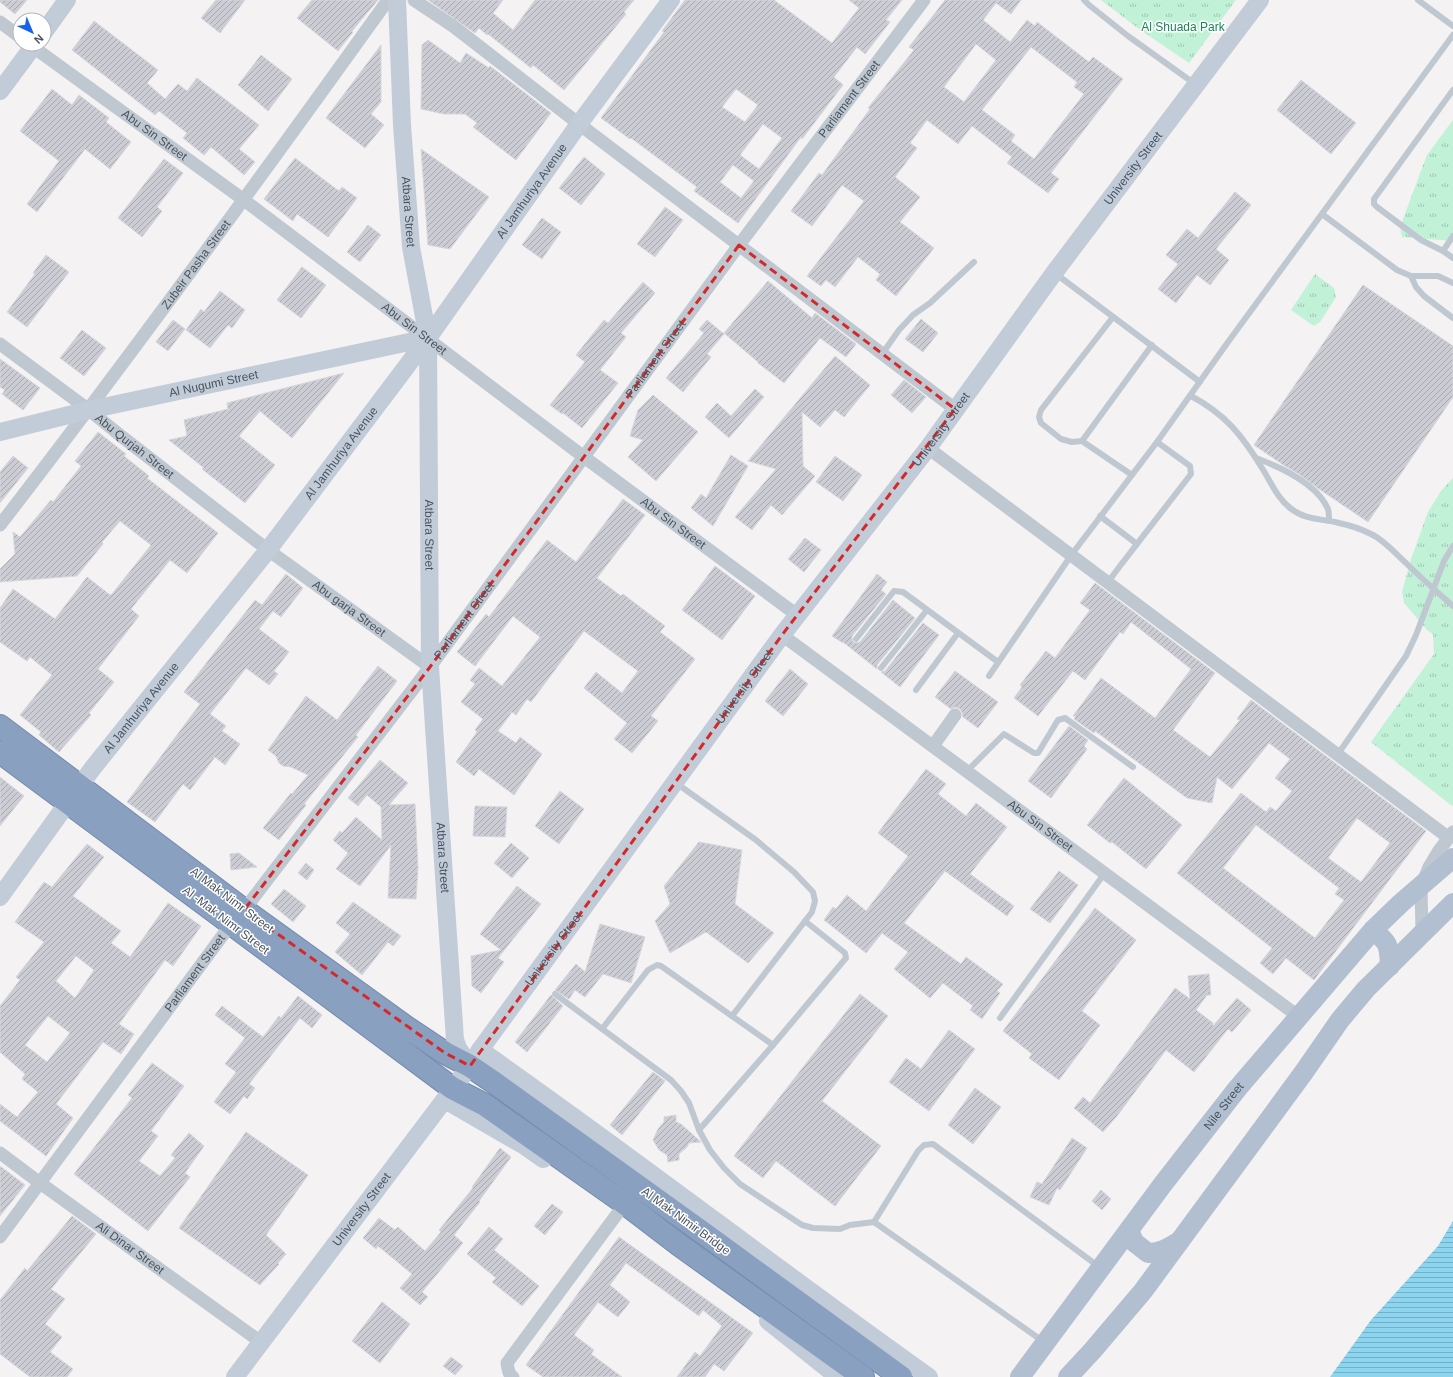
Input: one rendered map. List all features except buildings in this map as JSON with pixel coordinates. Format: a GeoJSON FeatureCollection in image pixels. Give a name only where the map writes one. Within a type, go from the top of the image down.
{"type":"FeatureCollection","features":[{"type":"Feature","properties":{"kind":"highway","name":"Al Mak Nimr Street"},"geometry":{"type":"LineString","coordinates":[[0,726],[75,795],[238,917],[444,1053],[475,1058]]}},
{"type":"Feature","properties":{"kind":"highway"},"geometry":{"type":"LineString","coordinates":[[1,756],[75,795]]}},
{"type":"Feature","properties":{"kind":"highway","name":"Al -Mak Nimr Street"},"geometry":{"type":"LineString","coordinates":[[238,917],[449,1094]]}},
{"type":"Feature","properties":{"kind":"highway","name":"Al Mak Nimir Bridge"},"geometry":{"type":"LineString","coordinates":[[475,1058],[700,1230],[895,1372]]}},
{"type":"Feature","properties":{"kind":"highway","name":"Al Mak Nimir Bridge"},"geometry":{"type":"LineString","coordinates":[[449,1094],[492,1109],[627,1205],[678,1244],[863,1377]]}},
{"type":"Feature","properties":{"kind":"main road"},"geometry":{"type":"LineString","coordinates":[[52,21],[67,0]]}},
{"type":"Feature","properties":{"kind":"main road","name":"Atbara Street"},"geometry":{"type":"LineString","coordinates":[[397,0],[402,125],[410,247],[428,338],[430,667],[455,1040],[458,1048],[475,1058]]}},
{"type":"Feature","properties":{"kind":"main road","name":"Al Jamhuriya Avenue"},"geometry":{"type":"LineString","coordinates":[[0,897],[75,795],[92,769],[268,550],[428,338],[579,124],[671,0]]}},
{"type":"Feature","properties":{"kind":"main road","name":"University Street"},"geometry":{"type":"LineString","coordinates":[[235,1377],[449,1094],[782,635],[928,448],[1054,273],[1260,0]]}},
{"type":"Feature","properties":{"kind":"main road"},"geometry":{"type":"LineString","coordinates":[[0,91],[24,52]]}},
{"type":"Feature","properties":{"kind":"main road","name":"Al Nugumi Street"},"geometry":{"type":"LineString","coordinates":[[0,432],[89,410],[428,338]]}},
{"type":"Feature","properties":{"kind":"main road","name":"Nile Street"},"geometry":{"type":"LineString","coordinates":[[1020,1377],[1237,1088],[1373,930],[1401,903],[1453,858]]}},
{"type":"Feature","properties":{"kind":"main road"},"geometry":{"type":"LineString","coordinates":[[1068,1377],[1143,1291],[1304,1072],[1340,1020],[1366,989],[1453,903]]}},
{"type":"Feature","properties":{"kind":"main road"},"geometry":{"type":"LineString","coordinates":[[1373,930],[1387,943],[1389,949],[1390,966]]}},
{"type":"Feature","properties":{"kind":"main road"},"geometry":{"type":"LineString","coordinates":[[475,1058],[653,1174],[852,1323],[929,1377]]}},
{"type":"Feature","properties":{"kind":"main road"},"geometry":{"type":"LineString","coordinates":[[449,1094],[620,1210],[778,1329],[838,1377]]}},
{"type":"Feature","properties":{"kind":"main road"},"geometry":{"type":"LineString","coordinates":[[1129,1230],[1134,1242],[1148,1253],[1156,1253],[1179,1242]]}},
{"type":"Feature","properties":{"kind":"street","name":"Zubeir Pasha Street"},"geometry":{"type":"LineString","coordinates":[[0,525],[89,410],[244,200],[388,0]]}},
{"type":"Feature","properties":{"kind":"street"},"geometry":{"type":"LineString","coordinates":[[414,0],[453,26],[579,124],[955,409]]}},
{"type":"Feature","properties":{"kind":"street","name":"Parliament Street"},"geometry":{"type":"LineString","coordinates":[[0,1237],[238,917],[430,667],[739,245],[924,0]]}},
{"type":"Feature","properties":{"kind":"street","name":"Abu Sin Street"},"geometry":{"type":"LineString","coordinates":[[0,22],[12,31]]}},
{"type":"Feature","properties":{"kind":"street","name":"Abu Sin Street"},"geometry":{"type":"LineString","coordinates":[[41,52],[244,200],[428,338],[584,458],[797,615]]}},
{"type":"Feature","properties":{"kind":"street","name":"Abu Qurjah Street"},"geometry":{"type":"LineString","coordinates":[[0,344],[89,410],[268,550]]}},
{"type":"Feature","properties":{"kind":"street"},"geometry":{"type":"LineString","coordinates":[[928,448],[1338,754],[1451,835],[1435,857],[1421,887],[1422,932]]}},
{"type":"Feature","properties":{"kind":"street","name":"Abu garja Street"},"geometry":{"type":"LineString","coordinates":[[268,550],[430,667]]}},
{"type":"Feature","properties":{"kind":"street","name":"Abu Sin Street"},"geometry":{"type":"LineString","coordinates":[[782,635],[1298,1016]]}},
{"type":"Feature","properties":{"kind":"street"},"geometry":{"type":"LineString","coordinates":[[933,746],[955,715]]}},
{"type":"Feature","properties":{"kind":"street","name":"Ali Dinar Street"},"geometry":{"type":"LineString","coordinates":[[0,1153],[262,1342]]}},
{"type":"Feature","properties":{"kind":"street"},"geometry":{"type":"LineString","coordinates":[[513,1377],[510,1375],[508,1363],[620,1210]]}},
{"type":"Feature","properties":{"kind":"lane"},"geometry":{"type":"LineString","coordinates":[[1084,0],[1088,5],[1128,36],[1196,85]]}},
{"type":"Feature","properties":{"kind":"lane"},"geometry":{"type":"LineString","coordinates":[[1418,0],[1453,26]]}},
{"type":"Feature","properties":{"kind":"lane"},"geometry":{"type":"LineString","coordinates":[[989,676],[1072,554],[1191,396],[1453,35]]}},
{"type":"Feature","properties":{"kind":"lane"},"geometry":{"type":"LineString","coordinates":[[1453,90],[1374,199],[1374,204],[1377,207],[1414,236],[1453,258]]}},
{"type":"Feature","properties":{"kind":"lane"},"geometry":{"type":"LineString","coordinates":[[1322,214],[1397,270],[1411,276],[1438,276],[1453,283]]}},
{"type":"Feature","properties":{"kind":"lane"},"geometry":{"type":"LineString","coordinates":[[1443,251],[1453,236]]}},
{"type":"Feature","properties":{"kind":"lane"},"geometry":{"type":"LineString","coordinates":[[882,354],[908,320],[930,303],[974,262]]}},
{"type":"Feature","properties":{"kind":"lane"},"geometry":{"type":"LineString","coordinates":[[1054,273],[1200,382]]}},
{"type":"Feature","properties":{"kind":"lane"},"geometry":{"type":"LineString","coordinates":[[1411,276],[1416,287],[1424,296],[1453,318]]}},
{"type":"Feature","properties":{"kind":"lane"},"geometry":{"type":"LineString","coordinates":[[1113,316],[1041,410],[1039,417],[1041,423],[1061,439],[1072,442],[1082,440],[1152,345]]}},
{"type":"Feature","properties":{"kind":"lane"},"geometry":{"type":"LineString","coordinates":[[1191,396],[1208,406],[1228,422],[1238,433],[1255,457],[1275,491],[1290,508],[1304,517],[1319,521],[1340,523],[1371,534],[1382,540],[1453,606]]}},
{"type":"Feature","properties":{"kind":"lane"},"geometry":{"type":"LineString","coordinates":[[1082,440],[1132,475]]}},
{"type":"Feature","properties":{"kind":"lane"},"geometry":{"type":"LineString","coordinates":[[1108,582],[1191,474],[1190,466],[1157,442]]}},
{"type":"Feature","properties":{"kind":"lane"},"geometry":{"type":"LineString","coordinates":[[1255,457],[1294,474],[1318,495],[1328,510],[1329,521]]}},
{"type":"Feature","properties":{"kind":"lane"},"geometry":{"type":"LineString","coordinates":[[1100,516],[1137,544]]}},
{"type":"Feature","properties":{"kind":"lane"},"geometry":{"type":"LineString","coordinates":[[1338,754],[1406,656],[1416,635],[1444,561],[1453,546]]}},
{"type":"Feature","properties":{"kind":"lane"},"geometry":{"type":"LineString","coordinates":[[856,639],[894,592],[903,592],[998,662]]}},
{"type":"Feature","properties":{"kind":"lane"},"geometry":{"type":"LineString","coordinates":[[881,668],[927,610]]}},
{"type":"Feature","properties":{"kind":"lane"},"geometry":{"type":"LineString","coordinates":[[916,690],[958,633]]}},
{"type":"Feature","properties":{"kind":"lane"},"geometry":{"type":"LineString","coordinates":[[967,771],[1004,734],[1034,754],[1038,753],[1058,720],[1065,718],[1133,767]]}},
{"type":"Feature","properties":{"kind":"lane"},"geometry":{"type":"LineString","coordinates":[[675,782],[756,840],[794,872],[813,892],[815,901],[812,912],[732,1016]]}},
{"type":"Feature","properties":{"kind":"lane"},"geometry":{"type":"LineString","coordinates":[[1000,1018],[1104,874]]}},
{"type":"Feature","properties":{"kind":"lane"},"geometry":{"type":"LineString","coordinates":[[699,1130],[846,958],[845,953],[805,921]]}},
{"type":"Feature","properties":{"kind":"lane"},"geometry":{"type":"LineString","coordinates":[[602,1029],[648,970],[657,965],[661,966],[773,1045]]}},
{"type":"Feature","properties":{"kind":"lane"},"geometry":{"type":"LineString","coordinates":[[555,994],[671,1080],[689,1103],[699,1130],[710,1150],[724,1168],[740,1184],[802,1225],[813,1228],[840,1228],[850,1225],[874,1222],[1045,1343]]}},
{"type":"Feature","properties":{"kind":"lane"},"geometry":{"type":"LineString","coordinates":[[874,1222],[918,1151],[924,1145],[933,1144],[1100,1269]]}},
{"type":"Feature","properties":{"kind":"highlighted area"},"geometry":{"type":"Polygon","coordinates":[[[739,245],[955,409],[782,635],[470,1066],[445,1053],[244,910],[430,667],[739,245]]]}},
{"type":"Feature","properties":{"kind":"green space","name":"Al Shuada Park"},"geometry":{"type":"Polygon","coordinates":[[[1101,0],[1236,0],[1189,63],[1139,29],[1101,0]]]}},
{"type":"Feature","properties":{"kind":"green space"},"geometry":{"type":"Polygon","coordinates":[[[1453,120],[1453,241],[1402,237],[1400,227],[1427,155],[1453,120]]]}},
{"type":"Feature","properties":{"kind":"green space"},"geometry":{"type":"Polygon","coordinates":[[[1315,274],[1334,288],[1336,297],[1320,322],[1314,326],[1291,310],[1315,274]]]}},
{"type":"Feature","properties":{"kind":"green space"},"geometry":{"type":"Polygon","coordinates":[[[1453,478],[1452,806],[1371,742],[1434,654],[1433,634],[1427,630],[1404,603],[1402,592],[1411,559],[1428,512],[1441,491],[1453,478]]]}},
{"type":"Feature","properties":{"kind":"water"},"geometry":{"type":"Polygon","coordinates":[[[1453,1221],[1453,1377],[1330,1377],[1371,1320],[1438,1246],[1453,1221]]]}}]}
